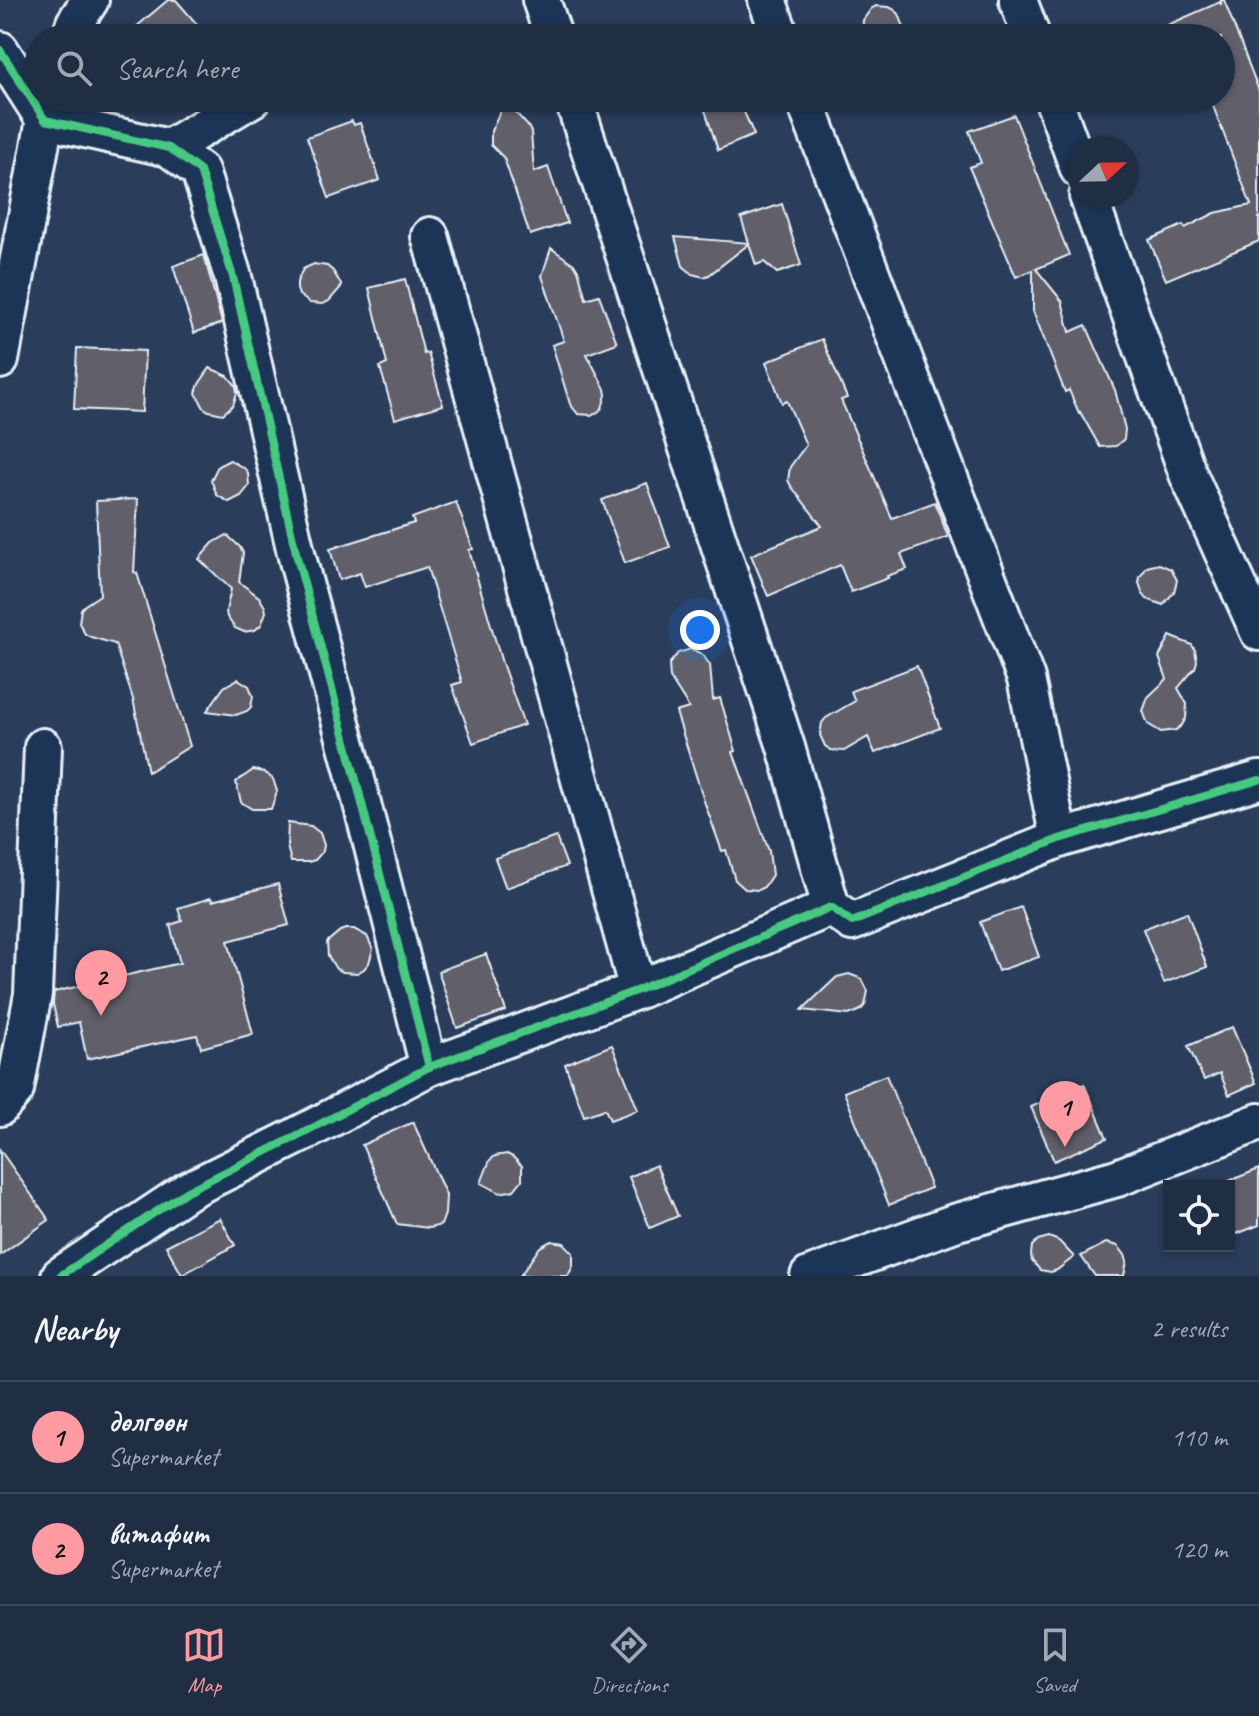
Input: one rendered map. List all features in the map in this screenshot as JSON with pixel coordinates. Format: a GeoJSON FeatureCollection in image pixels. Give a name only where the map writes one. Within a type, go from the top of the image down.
{"type":"FeatureCollection","features":[{"type":"Feature","properties":{"kind":"street"},"geometry":{"type":"LineString","coordinates":[[75,24],[90,0]]}},
{"type":"Feature","properties":{"kind":"street"},"geometry":{"type":"LineString","coordinates":[[541,0],[549,24]]}},
{"type":"Feature","properties":{"kind":"street"},"geometry":{"type":"LineString","coordinates":[[767,0],[776,24]]}},
{"type":"Feature","properties":{"kind":"street"},"geometry":{"type":"LineString","coordinates":[[1018,0],[1027,24]]}},
{"type":"Feature","properties":{"kind":"street"},"geometry":{"type":"LineString","coordinates":[[0,50],[24,80]]}},
{"type":"Feature","properties":{"kind":"street"},"geometry":{"type":"LineString","coordinates":[[0,360],[47,112]]}},
{"type":"Feature","properties":{"kind":"street"},"geometry":{"type":"LineString","coordinates":[[57,112],[169,148],[200,171],[233,277],[297,557],[429,1067]]}},
{"type":"Feature","properties":{"kind":"street"},"geometry":{"type":"LineString","coordinates":[[169,148],[229,112]]}},
{"type":"Feature","properties":{"kind":"street"},"geometry":{"type":"LineString","coordinates":[[578,112],[786,747],[831,907],[852,922],[1059,839],[1259,780]]}},
{"type":"Feature","properties":{"kind":"street"},"geometry":{"type":"LineString","coordinates":[[809,112],[1026,679],[1059,839]]}},
{"type":"Feature","properties":{"kind":"street"},"geometry":{"type":"LineString","coordinates":[[1058,112],[1067,136]]}},
{"type":"Feature","properties":{"kind":"street"},"geometry":{"type":"LineString","coordinates":[[1092,208],[1188,474],[1259,632]]}},
{"type":"Feature","properties":{"kind":"street"},"geometry":{"type":"LineString","coordinates":[[430,236],[638,990]]}},
{"type":"Feature","properties":{"kind":"street"},"geometry":{"type":"LineString","coordinates":[[0,1107],[15,1090],[33,994],[43,747]]}},
{"type":"Feature","properties":{"kind":"street"},"geometry":{"type":"LineString","coordinates":[[60,1276],[187,1191],[429,1067],[638,990],[831,907]]}},
{"type":"Feature","properties":{"kind":"street"},"geometry":{"type":"LineString","coordinates":[[809,1276],[954,1223],[1117,1178],[1259,1122]]}},
{"type":"Feature","properties":{"kind":"building"},"geometry":{"type":"Polygon","coordinates":[[[168,0],[176,0],[197,24],[140,24],[168,0]]]}},
{"type":"Feature","properties":{"kind":"building"},"geometry":{"type":"Polygon","coordinates":[[[1221,0],[1224,0],[1233,24],[1170,24],[1220,2],[1221,5],[1221,0]]]}},
{"type":"Feature","properties":{"kind":"building"},"geometry":{"type":"Polygon","coordinates":[[[876,6],[889,7],[899,14],[903,24],[863,24],[876,6]]]}},
{"type":"Feature","properties":{"kind":"building"},"geometry":{"type":"Polygon","coordinates":[[[1235,29],[1259,91],[1259,241],[1166,280],[1149,240],[1183,225],[1185,228],[1215,213],[1251,205],[1215,112],[1235,112],[1235,29]]]}},
{"type":"Feature","properties":{"kind":"building"},"geometry":{"type":"Polygon","coordinates":[[[500,112],[515,112],[528,126],[534,172],[548,167],[567,223],[530,235],[504,158],[491,145],[491,131],[500,112]]]}},
{"type":"Feature","properties":{"kind":"building"},"geometry":{"type":"Polygon","coordinates":[[[706,112],[744,112],[754,135],[718,150],[706,112]]]}},
{"type":"Feature","properties":{"kind":"building"},"geometry":{"type":"Polygon","coordinates":[[[1014,115],[1069,255],[1036,269],[1062,301],[1070,332],[1086,325],[1115,390],[1125,429],[1124,439],[1116,446],[1100,447],[1069,390],[1065,392],[1033,311],[1033,270],[1016,277],[969,167],[981,163],[969,131],[1014,115]]]}},
{"type":"Feature","properties":{"kind":"building"},"geometry":{"type":"Polygon","coordinates":[[[352,121],[354,125],[360,123],[380,180],[329,198],[307,137],[352,121]]]}},
{"type":"Feature","properties":{"kind":"building"},"geometry":{"type":"Polygon","coordinates":[[[782,204],[801,265],[777,273],[764,262],[756,265],[749,244],[704,277],[692,274],[683,266],[675,237],[749,243],[741,218],[782,204]]]}},
{"type":"Feature","properties":{"kind":"building"},"geometry":{"type":"Polygon","coordinates":[[[551,248],[575,265],[586,299],[599,295],[617,343],[587,354],[606,395],[602,408],[591,415],[578,414],[570,404],[552,345],[564,341],[542,276],[551,248]]]}},
{"type":"Feature","properties":{"kind":"building"},"geometry":{"type":"Polygon","coordinates":[[[204,255],[222,323],[194,333],[173,266],[204,255]]]}},
{"type":"Feature","properties":{"kind":"building"},"geometry":{"type":"Polygon","coordinates":[[[314,264],[327,266],[342,286],[323,304],[310,303],[299,295],[297,289],[303,269],[314,264]]]}},
{"type":"Feature","properties":{"kind":"building"},"geometry":{"type":"Polygon","coordinates":[[[405,279],[424,354],[428,353],[443,405],[395,419],[380,367],[387,364],[369,288],[405,279]]]}},
{"type":"Feature","properties":{"kind":"building"},"geometry":{"type":"Polygon","coordinates":[[[822,339],[847,398],[841,400],[892,518],[935,502],[948,537],[901,554],[907,569],[851,592],[840,565],[768,596],[751,555],[822,526],[788,480],[790,467],[806,445],[787,401],[782,403],[766,362],[822,339]]]}},
{"type":"Feature","properties":{"kind":"building"},"geometry":{"type":"Polygon","coordinates":[[[77,348],[145,351],[142,412],[74,409],[77,348]]]}},
{"type":"Feature","properties":{"kind":"building"},"geometry":{"type":"Polygon","coordinates":[[[210,368],[228,376],[236,386],[233,405],[223,414],[204,408],[196,393],[210,368]]]}},
{"type":"Feature","properties":{"kind":"building"},"geometry":{"type":"Polygon","coordinates":[[[230,460],[248,473],[249,486],[241,496],[229,502],[217,495],[211,480],[218,466],[230,460]]]}},
{"type":"Feature","properties":{"kind":"building"},"geometry":{"type":"Polygon","coordinates":[[[647,483],[670,547],[625,563],[602,500],[647,483]]]}},
{"type":"Feature","properties":{"kind":"building"},"geometry":{"type":"Polygon","coordinates":[[[138,499],[134,572],[137,573],[190,746],[148,772],[133,699],[115,644],[85,634],[79,623],[81,609],[100,595],[96,501],[138,499]]]}},
{"type":"Feature","properties":{"kind":"building"},"geometry":{"type":"Polygon","coordinates":[[[456,502],[473,549],[469,550],[502,663],[524,725],[473,743],[452,685],[462,682],[427,567],[365,587],[360,573],[339,580],[330,549],[414,523],[412,518],[456,502]]]}},
{"type":"Feature","properties":{"kind":"building"},"geometry":{"type":"Polygon","coordinates":[[[227,535],[243,553],[239,582],[259,597],[265,607],[261,625],[255,630],[244,632],[235,628],[226,611],[231,589],[199,559],[213,543],[227,535]]]}},
{"type":"Feature","properties":{"kind":"building"},"geometry":{"type":"Polygon","coordinates":[[[1159,564],[1171,569],[1177,580],[1174,592],[1163,605],[1147,599],[1139,583],[1147,567],[1159,564]]]}},
{"type":"Feature","properties":{"kind":"building"},"geometry":{"type":"Polygon","coordinates":[[[1170,636],[1192,645],[1197,661],[1178,688],[1187,704],[1186,718],[1176,730],[1161,732],[1148,724],[1143,711],[1148,697],[1167,679],[1159,657],[1170,636]]]}},
{"type":"Feature","properties":{"kind":"building"},"geometry":{"type":"Polygon","coordinates":[[[691,649],[702,654],[710,665],[713,700],[720,698],[736,751],[733,752],[769,851],[772,875],[758,890],[745,889],[735,880],[726,850],[722,851],[704,801],[676,712],[689,708],[670,678],[669,664],[678,653],[691,649]]]}},
{"type":"Feature","properties":{"kind":"building"},"geometry":{"type":"Polygon","coordinates":[[[917,666],[940,728],[875,753],[868,737],[844,751],[825,746],[820,735],[822,723],[855,701],[851,691],[917,666]]]}},
{"type":"Feature","properties":{"kind":"building"},"geometry":{"type":"Polygon","coordinates":[[[238,679],[249,686],[253,696],[251,707],[236,715],[207,711],[224,687],[238,679]]]}},
{"type":"Feature","properties":{"kind":"building"},"geometry":{"type":"Polygon","coordinates":[[[253,770],[264,772],[273,779],[277,791],[271,809],[252,809],[241,802],[236,782],[253,770]]]}},
{"type":"Feature","properties":{"kind":"building"},"geometry":{"type":"Polygon","coordinates":[[[288,823],[311,826],[320,833],[323,851],[315,860],[291,862],[287,846],[288,823]]]}},
{"type":"Feature","properties":{"kind":"building"},"geometry":{"type":"Polygon","coordinates":[[[556,837],[567,866],[506,888],[495,858],[556,837]]]}},
{"type":"Feature","properties":{"kind":"building"},"geometry":{"type":"Polygon","coordinates":[[[278,884],[289,925],[228,941],[253,1034],[201,1048],[197,1035],[87,1059],[79,1022],[58,1027],[54,992],[180,963],[170,925],[182,921],[178,908],[278,884]]]}},
{"type":"Feature","properties":{"kind":"building"},"geometry":{"type":"Polygon","coordinates":[[[1021,907],[1039,957],[998,971],[980,922],[1021,907]]]}},
{"type":"Feature","properties":{"kind":"building"},"geometry":{"type":"Polygon","coordinates":[[[1187,912],[1207,967],[1164,983],[1143,929],[1187,912]]]}},
{"type":"Feature","properties":{"kind":"building"},"geometry":{"type":"Polygon","coordinates":[[[346,929],[354,929],[367,936],[373,949],[369,963],[357,973],[336,969],[328,956],[327,942],[346,929]]]}},
{"type":"Feature","properties":{"kind":"building"},"geometry":{"type":"Polygon","coordinates":[[[486,954],[506,1011],[457,1028],[438,971],[486,954]]]}},
{"type":"Feature","properties":{"kind":"building"},"geometry":{"type":"Polygon","coordinates":[[[849,974],[862,979],[868,991],[861,1010],[849,1015],[802,1010],[837,977],[849,974]]]}},
{"type":"Feature","properties":{"kind":"building"},"geometry":{"type":"Polygon","coordinates":[[[1232,1027],[1256,1083],[1229,1095],[1220,1073],[1204,1080],[1188,1046],[1232,1027]]]}},
{"type":"Feature","properties":{"kind":"building"},"geometry":{"type":"Polygon","coordinates":[[[612,1045],[638,1110],[610,1120],[605,1109],[584,1116],[565,1064],[612,1045]]]}},
{"type":"Feature","properties":{"kind":"building"},"geometry":{"type":"Polygon","coordinates":[[[886,1075],[931,1188],[889,1205],[844,1092],[886,1075]]]}},
{"type":"Feature","properties":{"kind":"building"},"geometry":{"type":"Polygon","coordinates":[[[1084,1084],[1107,1138],[1054,1161],[1031,1107],[1084,1084]]]}},
{"type":"Feature","properties":{"kind":"building"},"geometry":{"type":"Polygon","coordinates":[[[413,1122],[446,1195],[441,1225],[429,1228],[397,1224],[362,1145],[413,1122]]]}},
{"type":"Feature","properties":{"kind":"building"},"geometry":{"type":"Polygon","coordinates":[[[0,1150],[49,1220],[0,1255],[0,1150]]]}},
{"type":"Feature","properties":{"kind":"building"},"geometry":{"type":"Polygon","coordinates":[[[507,1154],[522,1166],[522,1180],[514,1190],[500,1193],[481,1183],[490,1160],[507,1154]]]}},
{"type":"Feature","properties":{"kind":"building"},"geometry":{"type":"Polygon","coordinates":[[[656,1165],[678,1216],[650,1228],[629,1177],[656,1165]]]}},
{"type":"Feature","properties":{"kind":"building"},"geometry":{"type":"Polygon","coordinates":[[[1259,1169],[1259,1225],[1235,1235],[1235,1180],[1232,1180],[1259,1169]]]}},
{"type":"Feature","properties":{"kind":"building"},"geometry":{"type":"Polygon","coordinates":[[[220,1218],[235,1245],[182,1275],[166,1246],[220,1218]]]}},
{"type":"Feature","properties":{"kind":"building"},"geometry":{"type":"Polygon","coordinates":[[[1049,1237],[1059,1241],[1074,1257],[1051,1272],[1040,1270],[1031,1255],[1032,1246],[1038,1240],[1049,1237]]]}},
{"type":"Feature","properties":{"kind":"building"},"geometry":{"type":"Polygon","coordinates":[[[551,1241],[564,1243],[573,1253],[573,1266],[568,1276],[520,1276],[540,1247],[551,1241]]]}},
{"type":"Feature","properties":{"kind":"building"},"geometry":{"type":"Polygon","coordinates":[[[1106,1243],[1118,1246],[1125,1255],[1124,1276],[1095,1276],[1081,1256],[1106,1243]]]}},
{"type":"Feature","properties":{"kind":"cycle path"},"geometry":{"type":"LineString","coordinates":[[0,50],[24,87]]}},
{"type":"Feature","properties":{"kind":"cycle path"},"geometry":{"type":"LineString","coordinates":[[40,112],[45,120],[169,148],[200,171],[233,277],[297,557],[429,1067]]}},
{"type":"Feature","properties":{"kind":"cycle path"},"geometry":{"type":"LineString","coordinates":[[60,1276],[187,1191],[429,1067],[638,990],[831,907],[852,922],[1059,839],[1259,780]]}},
{"type":"Feature","properties":{"kind":"place","name":"витафит"},"geometry":{"type":"Point","coordinates":[101,1016]}},
{"type":"Feature","properties":{"kind":"place","name":"дөлгөөн"},"geometry":{"type":"Point","coordinates":[1065,1147]}}]}
